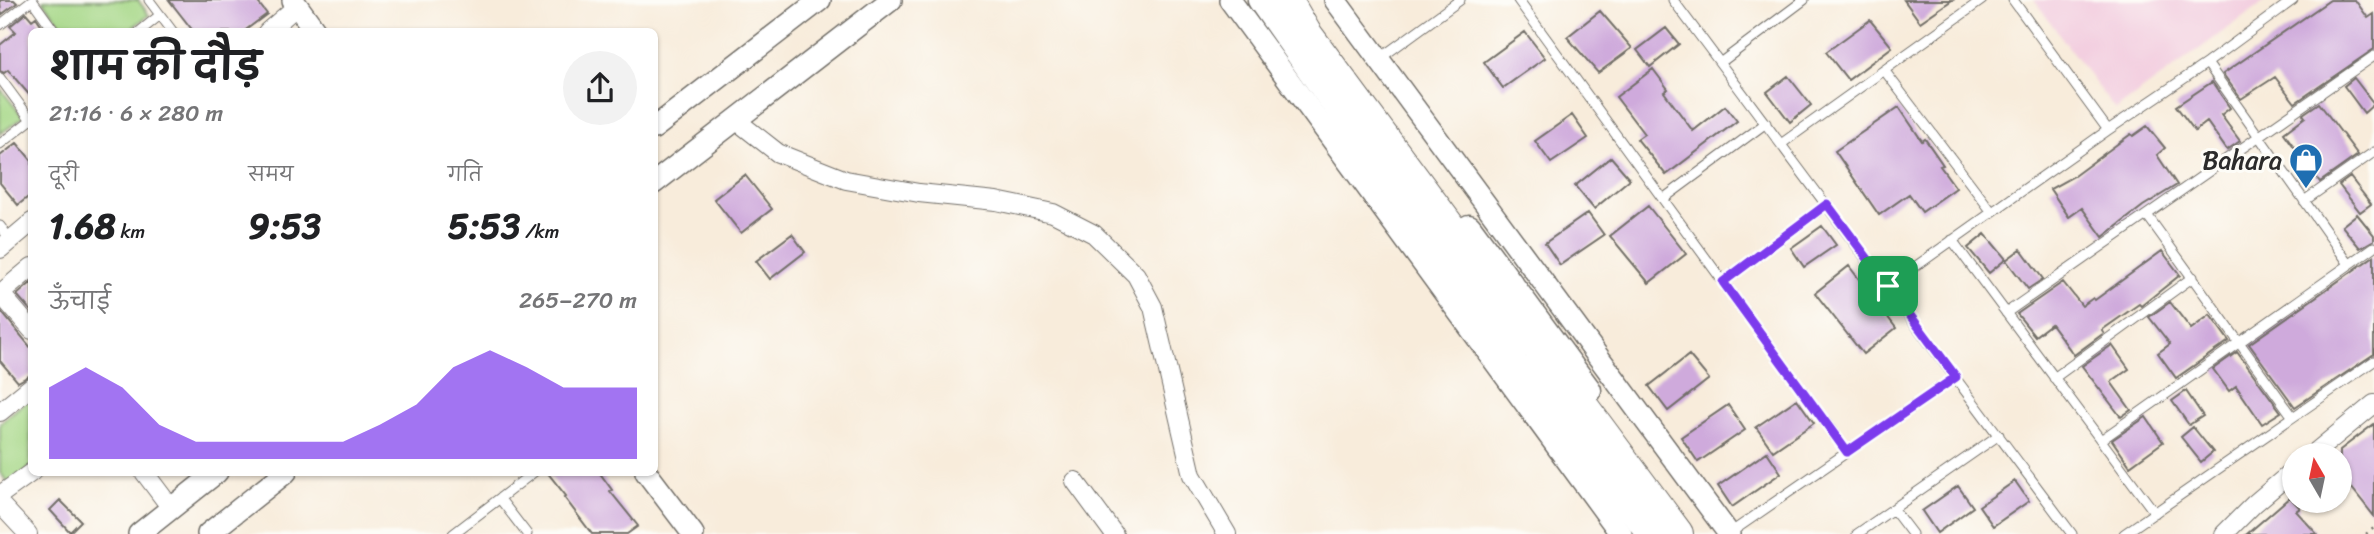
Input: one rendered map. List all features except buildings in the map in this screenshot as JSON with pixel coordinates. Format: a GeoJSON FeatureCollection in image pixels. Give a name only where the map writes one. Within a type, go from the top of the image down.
{"type":"FeatureCollection","features":[{"type":"Feature","properties":{"kind":"highway"},"geometry":{"type":"LineString","coordinates":[[1286,0],[1305,33],[1677,534]]}},
{"type":"Feature","properties":{"kind":"main road"},"geometry":{"type":"LineString","coordinates":[[1259,0],[1516,363],[1649,534]]}},
{"type":"Feature","properties":{"kind":"main road"},"geometry":{"type":"LineString","coordinates":[[1298,0],[1555,343],[1692,534]]}},
{"type":"Feature","properties":{"kind":"street"},"geometry":{"type":"LineString","coordinates":[[658,125],[820,0]]}},
{"type":"Feature","properties":{"kind":"street"},"geometry":{"type":"LineString","coordinates":[[658,180],[891,0]]}},
{"type":"Feature","properties":{"kind":"street"},"geometry":{"type":"LineString","coordinates":[[1230,0],[1621,534]]}},
{"type":"Feature","properties":{"kind":"street"},"geometry":{"type":"LineString","coordinates":[[1335,0],[1728,534]]}},
{"type":"Feature","properties":{"kind":"street"},"geometry":{"type":"LineString","coordinates":[[271,28],[295,3],[313,28]]}},
{"type":"Feature","properties":{"kind":"street"},"geometry":{"type":"LineString","coordinates":[[737,121],[778,153],[846,180],[919,193],[996,201],[1053,213],[1094,234],[1136,275],[1153,307],[1192,475],[1227,534]]}},
{"type":"Feature","properties":{"kind":"street"},"geometry":{"type":"LineString","coordinates":[[4,238],[28,224]]}},
{"type":"Feature","properties":{"kind":"street"},"geometry":{"type":"LineString","coordinates":[[28,270],[0,293],[28,325]]}},
{"type":"Feature","properties":{"kind":"street"},"geometry":{"type":"LineString","coordinates":[[0,412],[28,389]]}},
{"type":"Feature","properties":{"kind":"street"},"geometry":{"type":"LineString","coordinates":[[2327,443],[2374,404]]}},
{"type":"Feature","properties":{"kind":"street"},"geometry":{"type":"LineString","coordinates":[[0,495],[28,475]]}},
{"type":"Feature","properties":{"kind":"street"},"geometry":{"type":"LineString","coordinates":[[147,476],[171,508]]}},
{"type":"Feature","properties":{"kind":"street"},"geometry":{"type":"LineString","coordinates":[[139,534],[213,476]]}},
{"type":"Feature","properties":{"kind":"street"},"geometry":{"type":"LineString","coordinates":[[208,534],[281,476]]}},
{"type":"Feature","properties":{"kind":"street"},"geometry":{"type":"LineString","coordinates":[[649,476],[693,534]]}},
{"type":"Feature","properties":{"kind":"street"},"geometry":{"type":"LineString","coordinates":[[2224,534],[2282,480]]}},
{"type":"Feature","properties":{"kind":"street"},"geometry":{"type":"LineString","coordinates":[[1075,481],[1114,534]]}},
{"type":"Feature","properties":{"kind":"street"},"geometry":{"type":"LineString","coordinates":[[0,504],[28,534]]}},
{"type":"Feature","properties":{"kind":"lane"},"geometry":{"type":"LineString","coordinates":[[0,26],[32,0],[52,28]]}},
{"type":"Feature","properties":{"kind":"lane"},"geometry":{"type":"LineString","coordinates":[[149,0],[170,28]]}},
{"type":"Feature","properties":{"kind":"lane"},"geometry":{"type":"LineString","coordinates":[[1379,59],[1460,0]]}},
{"type":"Feature","properties":{"kind":"lane"},"geometry":{"type":"LineString","coordinates":[[1518,0],[1847,452]]}},
{"type":"Feature","properties":{"kind":"lane"},"geometry":{"type":"LineString","coordinates":[[1673,0],[2072,534]]}},
{"type":"Feature","properties":{"kind":"lane"},"geometry":{"type":"LineString","coordinates":[[1720,63],[1804,0]]}},
{"type":"Feature","properties":{"kind":"lane"},"geometry":{"type":"LineString","coordinates":[[1782,144],[1982,0]]}},
{"type":"Feature","properties":{"kind":"lane"},"geometry":{"type":"LineString","coordinates":[[2013,0],[2108,130]]}},
{"type":"Feature","properties":{"kind":"lane"},"geometry":{"type":"LineString","coordinates":[[1888,286],[2293,0]]}},
{"type":"Feature","properties":{"kind":"lane"},"geometry":{"type":"LineString","coordinates":[[144,28],[160,15]]}},
{"type":"Feature","properties":{"kind":"lane"},"geometry":{"type":"LineString","coordinates":[[2006,313],[2374,56]]}},
{"type":"Feature","properties":{"kind":"lane"},"geometry":{"type":"LineString","coordinates":[[2207,63],[2349,264]]}},
{"type":"Feature","properties":{"kind":"lane"},"geometry":{"type":"LineString","coordinates":[[1884,70],[1992,212]]}},
{"type":"Feature","properties":{"kind":"lane"},"geometry":{"type":"LineString","coordinates":[[0,78],[28,115]]}},
{"type":"Feature","properties":{"kind":"lane"},"geometry":{"type":"LineString","coordinates":[[0,144],[28,121]]}},
{"type":"Feature","properties":{"kind":"lane"},"geometry":{"type":"LineString","coordinates":[[1663,200],[1766,123]]}},
{"type":"Feature","properties":{"kind":"lane"},"geometry":{"type":"LineString","coordinates":[[2304,201],[2374,152]]}},
{"type":"Feature","properties":{"kind":"lane"},"geometry":{"type":"LineString","coordinates":[[1723,282],[1827,204]]}},
{"type":"Feature","properties":{"kind":"lane"},"geometry":{"type":"LineString","coordinates":[[2147,215],[2294,417]]}},
{"type":"Feature","properties":{"kind":"lane"},"geometry":{"type":"LineString","coordinates":[[1952,240],[2155,513]]}},
{"type":"Feature","properties":{"kind":"lane"},"geometry":{"type":"LineString","coordinates":[[2101,440],[2374,247]]}},
{"type":"Feature","properties":{"kind":"lane"},"geometry":{"type":"LineString","coordinates":[[2054,378],[2193,277]]}},
{"type":"Feature","properties":{"kind":"lane"},"geometry":{"type":"LineString","coordinates":[[2124,534],[2374,361]]}},
{"type":"Feature","properties":{"kind":"lane"},"geometry":{"type":"LineString","coordinates":[[1728,534],[1956,377]]}},
{"type":"Feature","properties":{"kind":"lane"},"geometry":{"type":"LineString","coordinates":[[1857,534],[1999,435]]}},
{"type":"Feature","properties":{"kind":"lane"},"geometry":{"type":"LineString","coordinates":[[453,534],[529,476]]}},
{"type":"Feature","properties":{"kind":"lane"},"geometry":{"type":"LineString","coordinates":[[500,499],[527,534]]}},
{"type":"Feature","properties":{"kind":"lane"},"geometry":{"type":"LineString","coordinates":[[1893,509],[1912,534]]}},
{"type":"Feature","properties":{"kind":"path"},"geometry":{"type":"LineString","coordinates":[[2366,534],[2374,528]]}},
{"type":"Feature","properties":{"kind":"shaded area"},"geometry":{"type":"Polygon","coordinates":[[[2034,0],[2267,0],[2115,110],[2034,0]]]}},
{"type":"Feature","properties":{"kind":"green space"},"geometry":{"type":"Polygon","coordinates":[[[138,0],[149,15],[132,28],[65,28],[43,1],[138,0]]]}},
{"type":"Feature","properties":{"kind":"green space"},"geometry":{"type":"Polygon","coordinates":[[[0,88],[23,117],[0,134],[0,88]]]}},
{"type":"Feature","properties":{"kind":"green space"},"geometry":{"type":"Polygon","coordinates":[[[28,400],[28,470],[10,485],[0,473],[0,423],[28,400]]]}},
{"type":"Feature","properties":{"kind":"place","name":"Bahara"},"geometry":{"type":"Point","coordinates":[2306,190]}},
{"type":"Feature","properties":{"kind":"route"},"geometry":{"type":"LineString","coordinates":[[1827,204],[1888,286],[1956,377],[1847,452],[1723,282],[1827,204]]}}]}
